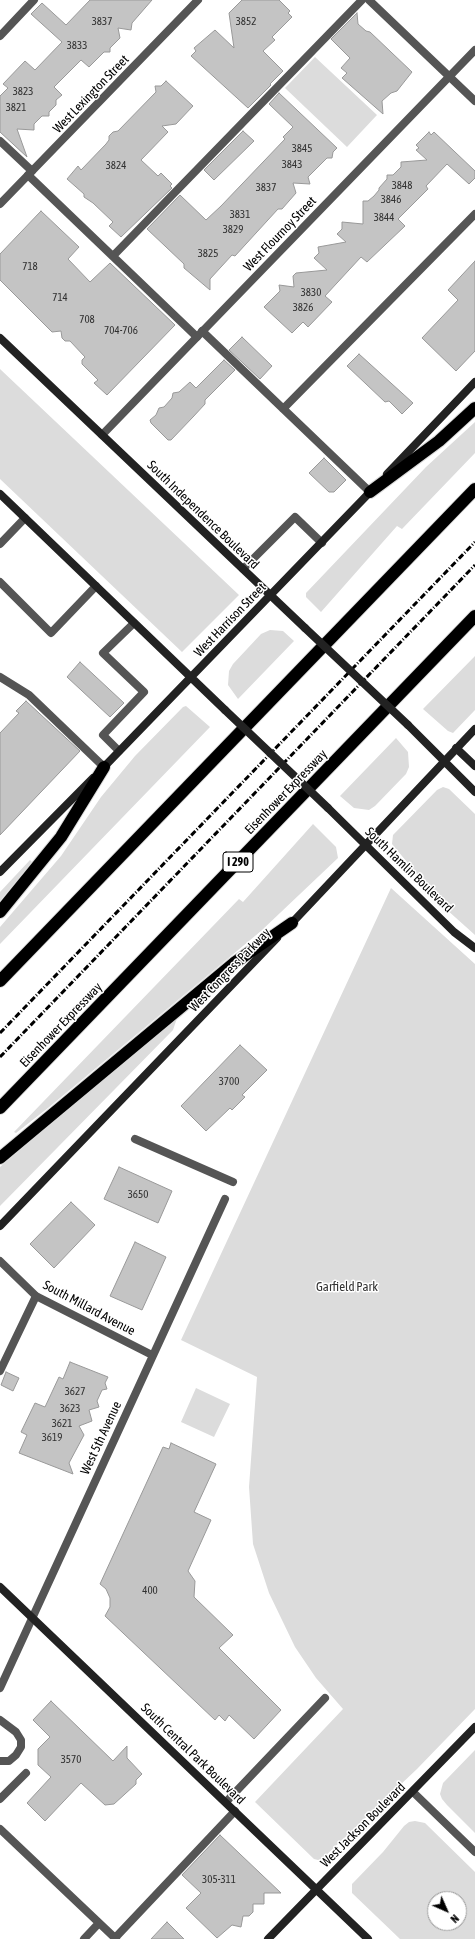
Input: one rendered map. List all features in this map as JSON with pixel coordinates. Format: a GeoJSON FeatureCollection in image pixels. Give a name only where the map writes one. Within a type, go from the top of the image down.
{"type":"FeatureCollection","features":[{"type":"Feature","properties":{"kind":"highway"},"geometry":{"type":"LineString","coordinates":[[370,492],[439,441],[475,408]]}},
{"type":"Feature","properties":{"kind":"highway"},"geometry":{"type":"LineString","coordinates":[[0,981],[475,490]]}},
{"type":"Feature","properties":{"kind":"highway","name":"Eisenhower Expressway"},"geometry":{"type":"LineString","coordinates":[[0,1108],[475,616]]}},
{"type":"Feature","properties":{"kind":"highway"},"geometry":{"type":"LineString","coordinates":[[0,912],[61,837],[104,767]]}},
{"type":"Feature","properties":{"kind":"highway"},"geometry":{"type":"LineString","coordinates":[[0,1158],[234,963],[292,923]]}},
{"type":"Feature","properties":{"kind":"street"},"geometry":{"type":"LineString","coordinates":[[0,36],[34,0]]}},
{"type":"Feature","properties":{"kind":"street","name":"West Lexington Street"},"geometry":{"type":"LineString","coordinates":[[0,204],[198,0]]}},
{"type":"Feature","properties":{"kind":"street"},"geometry":{"type":"LineString","coordinates":[[113,256],[362,0]]}},
{"type":"Feature","properties":{"kind":"street"},"geometry":{"type":"LineString","coordinates":[[368,0],[475,101]]}},
{"type":"Feature","properties":{"kind":"street","name":"West Flournoy Street"},"geometry":{"type":"LineString","coordinates":[[102,435],[475,50]]}},
{"type":"Feature","properties":{"kind":"street"},"geometry":{"type":"LineString","coordinates":[[0,141],[113,256],[283,409],[370,492]]}},
{"type":"Feature","properties":{"kind":"street"},"geometry":{"type":"LineString","coordinates":[[283,409],[475,214]]}},
{"type":"Feature","properties":{"kind":"street","name":"South Independence Boulevard"},"geometry":{"type":"LineString","coordinates":[[0,338],[408,725],[444,761]]}},
{"type":"Feature","properties":{"kind":"street","name":"West Harrison Street"},"geometry":{"type":"LineString","coordinates":[[0,872],[271,596],[475,382]]}},
{"type":"Feature","properties":{"kind":"street"},"geometry":{"type":"LineString","coordinates":[[0,494],[191,677]]}},
{"type":"Feature","properties":{"kind":"street"},"geometry":{"type":"LineString","coordinates":[[243,569],[295,517],[322,543]]}},
{"type":"Feature","properties":{"kind":"street"},"geometry":{"type":"LineString","coordinates":[[0,544],[25,518]]}},
{"type":"Feature","properties":{"kind":"street"},"geometry":{"type":"LineString","coordinates":[[0,582],[51,633],[96,586]]}},
{"type":"Feature","properties":{"kind":"street"},"geometry":{"type":"LineString","coordinates":[[119,751],[103,735],[144,692],[103,654],[134,622]]}},
{"type":"Feature","properties":{"kind":"street"},"geometry":{"type":"LineString","coordinates":[[0,677],[29,695],[104,767]]}},
{"type":"Feature","properties":{"kind":"street","name":"South Hamlin Boulevard"},"geometry":{"type":"LineString","coordinates":[[191,677],[328,808],[454,932],[475,948]]}},
{"type":"Feature","properties":{"kind":"street","name":"West Congress Parkway"},"geometry":{"type":"LineString","coordinates":[[0,1226],[292,923],[475,729]]}},
{"type":"Feature","properties":{"kind":"street"},"geometry":{"type":"LineString","coordinates":[[456,748],[475,766]]}},
{"type":"Feature","properties":{"kind":"street"},"geometry":{"type":"LineString","coordinates":[[444,761],[475,792]]}},
{"type":"Feature","properties":{"kind":"street"},"geometry":{"type":"LineString","coordinates":[[135,1139],[233,1182]]}},
{"type":"Feature","properties":{"kind":"street","name":"West 5th Avenue"},"geometry":{"type":"LineString","coordinates":[[0,1688],[152,1355],[225,1200]]}},
{"type":"Feature","properties":{"kind":"street","name":"South Millard Avenue"},"geometry":{"type":"LineString","coordinates":[[0,1261],[36,1296],[152,1355]]}},
{"type":"Feature","properties":{"kind":"street"},"geometry":{"type":"LineString","coordinates":[[0,1371],[36,1296]]}},
{"type":"Feature","properties":{"kind":"street","name":"South Central Park Boulevard"},"geometry":{"type":"LineString","coordinates":[[0,1587],[235,1810],[368,1939]]}},
{"type":"Feature","properties":{"kind":"street"},"geometry":{"type":"LineString","coordinates":[[226,1802],[325,1698]]}},
{"type":"Feature","properties":{"kind":"street"},"geometry":{"type":"LineString","coordinates":[[0,1720],[16,1732],[21,1746],[16,1755],[9,1761],[0,1761]]}},
{"type":"Feature","properties":{"kind":"street","name":"West Jackson Boulevard"},"geometry":{"type":"LineString","coordinates":[[268,1939],[475,1727]]}},
{"type":"Feature","properties":{"kind":"street"},"geometry":{"type":"LineString","coordinates":[[0,1799],[26,1773]]}},
{"type":"Feature","properties":{"kind":"street"},"geometry":{"type":"LineString","coordinates":[[413,1792],[475,1852]]}},
{"type":"Feature","properties":{"kind":"street"},"geometry":{"type":"LineString","coordinates":[[0,1829],[115,1939],[235,1810]]}},
{"type":"Feature","properties":{"kind":"street"},"geometry":{"type":"LineString","coordinates":[[84,1939],[99,1923]]}},
{"type":"Feature","properties":{"kind":"green space"},"geometry":{"type":"Polygon","coordinates":[[[315,57],[377,115],[347,147],[285,88],[315,57]]]}},
{"type":"Feature","properties":{"kind":"green space"},"geometry":{"type":"Polygon","coordinates":[[[0,369],[239,595],[182,652],[0,479],[0,369]]]}},
{"type":"Feature","properties":{"kind":"green space"},"geometry":{"type":"Polygon","coordinates":[[[475,422],[475,453],[402,529],[397,526],[321,612],[306,597],[306,593],[426,467],[475,422]]]}},
{"type":"Feature","properties":{"kind":"green space"},"geometry":{"type":"Polygon","coordinates":[[[270,630],[283,631],[294,641],[238,699],[228,685],[229,671],[233,664],[261,634],[270,630]]]}},
{"type":"Feature","properties":{"kind":"green space"},"geometry":{"type":"Polygon","coordinates":[[[475,656],[475,710],[453,733],[448,731],[423,709],[475,656]]]}},
{"type":"Feature","properties":{"kind":"green space"},"geometry":{"type":"Polygon","coordinates":[[[186,706],[210,727],[0,944],[0,927],[61,856],[101,797],[135,756],[183,707],[186,706]]]}},
{"type":"Feature","properties":{"kind":"green space"},"geometry":{"type":"Polygon","coordinates":[[[396,738],[408,752],[409,767],[406,774],[375,806],[369,810],[354,808],[340,796],[396,738]]]}},
{"type":"Feature","properties":{"kind":"green space"},"geometry":{"type":"Polygon","coordinates":[[[443,787],[449,789],[475,814],[475,935],[446,909],[392,844],[393,835],[437,790],[443,787]]]}},
{"type":"Feature","properties":{"kind":"green space"},"geometry":{"type":"Polygon","coordinates":[[[313,824],[336,847],[338,858],[261,931],[48,1108],[16,1133],[14,1132],[239,899],[243,902],[313,824]]]}},
{"type":"Feature","properties":{"kind":"green space"},"geometry":{"type":"Polygon","coordinates":[[[30,860],[32,862],[0,901],[0,892],[30,860]]]}},
{"type":"Feature","properties":{"kind":"green space","name":"Garfield Park"},"geometry":{"type":"Polygon","coordinates":[[[391,888],[475,964],[475,1709],[417,1769],[322,1859],[318,1860],[314,1859],[255,1802],[343,1709],[316,1678],[295,1647],[269,1593],[253,1544],[249,1487],[257,1377],[181,1340],[391,888]]]}},
{"type":"Feature","properties":{"kind":"green space"},"geometry":{"type":"Polygon","coordinates":[[[177,1018],[173,1030],[0,1206],[0,1167],[177,1018]]]}},
{"type":"Feature","properties":{"kind":"green space"},"geometry":{"type":"Polygon","coordinates":[[[196,1388],[230,1404],[214,1437],[181,1422],[196,1388]]]}},
{"type":"Feature","properties":{"kind":"green space"},"geometry":{"type":"Polygon","coordinates":[[[475,1750],[475,1833],[447,1805],[440,1794],[443,1783],[475,1750]]]}},
{"type":"Feature","properties":{"kind":"green space"},"geometry":{"type":"Polygon","coordinates":[[[415,1821],[425,1823],[475,1872],[475,1939],[400,1939],[352,1893],[352,1884],[383,1852],[409,1822],[415,1821]]]}},
{"type":"Feature","properties":{"kind":"building"},"geometry":{"type":"Polygon","coordinates":[[[90,0],[152,0],[132,23],[131,30],[118,28],[120,38],[110,48],[110,52],[104,52],[89,67],[81,60],[54,87],[62,95],[56,100],[56,105],[49,112],[49,116],[42,116],[34,124],[34,130],[17,129],[27,157],[0,132],[0,96],[8,88],[3,84],[25,61],[35,70],[62,42],[31,14],[42,3],[66,25],[90,0]]]}},
{"type":"Feature","properties":{"kind":"building"},"geometry":{"type":"Polygon","coordinates":[[[242,0],[279,0],[290,11],[288,13],[292,17],[272,37],[275,40],[263,51],[283,71],[248,108],[191,56],[196,51],[194,48],[215,30],[234,48],[229,13],[242,0]]]}},
{"type":"Feature","properties":{"kind":"building"},"geometry":{"type":"Polygon","coordinates":[[[357,13],[358,24],[366,31],[370,32],[412,72],[397,91],[391,93],[382,101],[383,114],[342,78],[347,73],[341,68],[350,58],[331,39],[357,13]]]}},
{"type":"Feature","properties":{"kind":"building"},"geometry":{"type":"Polygon","coordinates":[[[166,81],[193,106],[176,124],[162,126],[168,132],[141,160],[158,176],[161,173],[172,184],[170,186],[172,188],[121,237],[109,226],[113,222],[93,203],[84,197],[84,194],[67,179],[78,166],[81,170],[106,144],[109,140],[109,136],[113,132],[118,131],[156,92],[155,86],[161,86],[166,81]]]}},
{"type":"Feature","properties":{"kind":"building"},"geometry":{"type":"Polygon","coordinates":[[[279,93],[337,148],[333,152],[332,158],[327,158],[308,177],[310,184],[293,183],[296,193],[282,209],[278,209],[235,256],[232,255],[210,279],[210,290],[184,268],[184,264],[147,229],[180,195],[206,220],[221,206],[285,139],[283,137],[293,127],[269,104],[279,93]]]}},
{"type":"Feature","properties":{"kind":"building"},"geometry":{"type":"Polygon","coordinates":[[[243,131],[254,141],[214,180],[204,170],[243,131]]]}},
{"type":"Feature","properties":{"kind":"building"},"geometry":{"type":"Polygon","coordinates":[[[429,132],[431,135],[434,132],[475,171],[475,178],[469,184],[447,164],[426,186],[428,189],[398,219],[405,226],[367,262],[361,257],[325,296],[332,302],[308,327],[303,322],[292,333],[264,307],[280,291],[279,285],[294,287],[293,276],[296,273],[327,270],[314,258],[319,253],[318,247],[346,242],[337,234],[342,229],[342,222],[363,224],[363,201],[368,201],[374,196],[387,179],[387,175],[393,175],[401,167],[401,162],[427,160],[416,150],[419,148],[416,145],[429,132]]]}},
{"type":"Feature","properties":{"kind":"building"},"geometry":{"type":"Polygon","coordinates":[[[41,211],[79,247],[68,259],[90,282],[110,263],[175,325],[107,395],[94,383],[98,380],[82,364],[82,360],[85,357],[70,341],[65,341],[62,338],[61,331],[52,332],[0,280],[0,254],[41,211]]]}},
{"type":"Feature","properties":{"kind":"building"},"geometry":{"type":"Polygon","coordinates":[[[475,261],[475,351],[456,371],[422,338],[458,300],[448,290],[475,261]]]}},
{"type":"Feature","properties":{"kind":"building"},"geometry":{"type":"Polygon","coordinates":[[[242,337],[272,366],[260,379],[229,350],[242,337]]]}},
{"type":"Feature","properties":{"kind":"building"},"geometry":{"type":"Polygon","coordinates":[[[359,354],[413,403],[402,414],[389,401],[385,402],[347,366],[359,354]]]}},
{"type":"Feature","properties":{"kind":"building"},"geometry":{"type":"Polygon","coordinates":[[[224,360],[235,370],[205,400],[205,404],[171,440],[168,440],[151,423],[150,420],[156,415],[159,408],[164,407],[172,398],[173,393],[179,392],[190,382],[196,388],[224,360]]]}},
{"type":"Feature","properties":{"kind":"building"},"geometry":{"type":"Polygon","coordinates":[[[324,458],[346,480],[334,492],[329,492],[309,473],[324,458]]]}},
{"type":"Feature","properties":{"kind":"building"},"geometry":{"type":"Polygon","coordinates":[[[80,662],[124,703],[110,717],[67,677],[80,662]]]}},
{"type":"Feature","properties":{"kind":"building"},"geometry":{"type":"Polygon","coordinates":[[[26,701],[80,751],[0,835],[0,733],[19,713],[16,711],[26,701]]]}},
{"type":"Feature","properties":{"kind":"building"},"geometry":{"type":"Polygon","coordinates":[[[240,1045],[267,1070],[242,1095],[245,1097],[232,1110],[230,1108],[206,1131],[181,1106],[240,1045]]]}},
{"type":"Feature","properties":{"kind":"building"},"geometry":{"type":"Polygon","coordinates":[[[119,1167],[172,1191],[158,1223],[104,1199],[119,1167]]]}},
{"type":"Feature","properties":{"kind":"building"},"geometry":{"type":"Polygon","coordinates":[[[71,1202],[95,1225],[54,1268],[30,1244],[71,1202]]]}},
{"type":"Feature","properties":{"kind":"building"},"geometry":{"type":"Polygon","coordinates":[[[135,1242],[166,1257],[142,1310],[110,1296],[135,1242]]]}},
{"type":"Feature","properties":{"kind":"building"},"geometry":{"type":"Polygon","coordinates":[[[70,1362],[108,1377],[105,1383],[107,1389],[102,1390],[97,1401],[99,1407],[89,1410],[92,1421],[79,1426],[84,1435],[69,1463],[73,1474],[19,1453],[27,1435],[21,1432],[35,1403],[45,1407],[59,1377],[63,1379],[70,1362]]]}},
{"type":"Feature","properties":{"kind":"building"},"geometry":{"type":"Polygon","coordinates":[[[6,1372],[19,1378],[13,1391],[1,1385],[6,1372]]]}},
{"type":"Feature","properties":{"kind":"building"},"geometry":{"type":"Polygon","coordinates":[[[171,1443],[216,1464],[194,1512],[211,1520],[188,1571],[195,1581],[194,1597],[233,1635],[219,1648],[281,1710],[254,1739],[229,1715],[225,1721],[219,1715],[215,1720],[105,1616],[110,1607],[110,1598],[106,1589],[100,1584],[163,1447],[169,1449],[171,1443]]]}},
{"type":"Feature","properties":{"kind":"building"},"geometry":{"type":"Polygon","coordinates":[[[51,1701],[113,1761],[127,1746],[127,1758],[142,1774],[136,1780],[136,1784],[114,1804],[105,1805],[81,1783],[45,1821],[27,1803],[51,1777],[38,1765],[38,1749],[50,1737],[33,1720],[51,1701]]]}},
{"type":"Feature","properties":{"kind":"building"},"geometry":{"type":"Polygon","coordinates":[[[220,1835],[281,1893],[264,1893],[264,1904],[253,1904],[253,1912],[249,1916],[243,1916],[241,1927],[232,1925],[217,1938],[186,1908],[201,1893],[182,1875],[220,1835]]]}},
{"type":"Feature","properties":{"kind":"building"},"geometry":{"type":"Polygon","coordinates":[[[167,1922],[184,1939],[151,1939],[167,1922]]]}},
{"type":"Feature","properties":{"kind":"railway"},"geometry":{"type":"LineString","coordinates":[[0,1033],[475,542]]}},
{"type":"Feature","properties":{"kind":"railway"},"geometry":{"type":"LineString","coordinates":[[0,1057],[475,565]]}}]}
